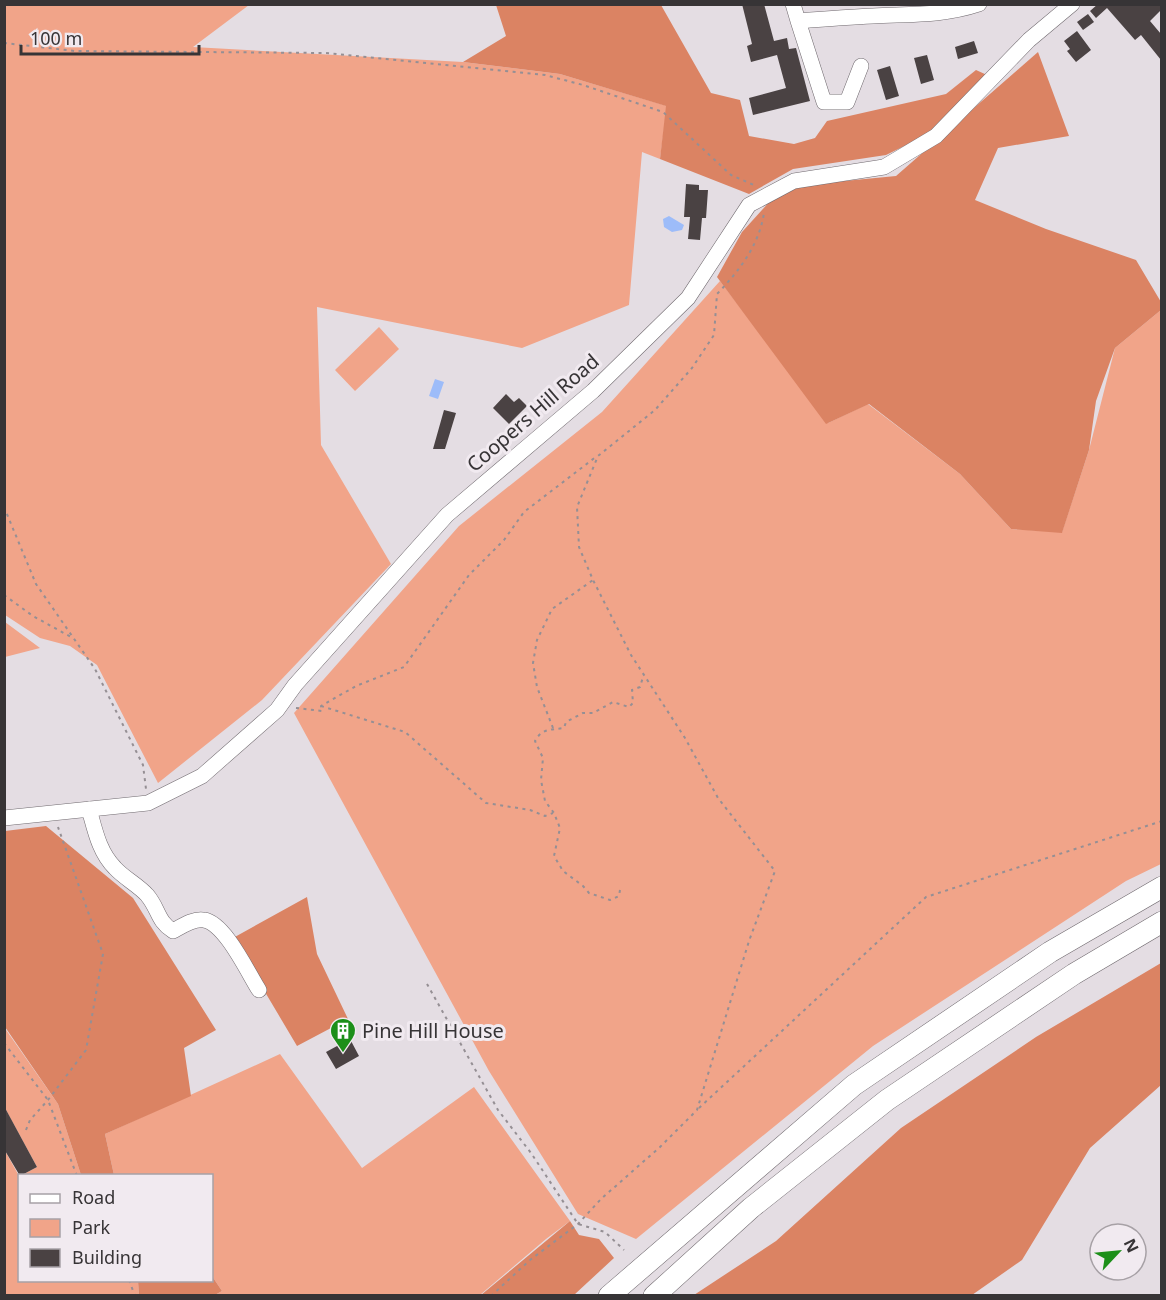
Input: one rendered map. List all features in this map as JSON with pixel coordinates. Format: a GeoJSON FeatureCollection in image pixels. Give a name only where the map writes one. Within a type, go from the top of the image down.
{"type":"FeatureCollection","features":[{"type":"Feature","properties":{"kind":"highway"},"geometry":{"type":"LineString","coordinates":[[609,1296],[854,1085],[1050,952],[1161,887]]}},
{"type":"Feature","properties":{"kind":"highway"},"geometry":{"type":"LineString","coordinates":[[654,1296],[751,1208],[886,1100],[1074,974],[1161,922]]}},
{"type":"Feature","properties":{"kind":"street"},"geometry":{"type":"LineString","coordinates":[[793,4],[824,102],[847,102],[861,66]]}},
{"type":"Feature","properties":{"kind":"street"},"geometry":{"type":"LineString","coordinates":[[798,21],[926,15],[964,9],[979,4]]}},
{"type":"Feature","properties":{"kind":"street","name":"Coopers Hill Road"},"geometry":{"type":"LineString","coordinates":[[4,818],[148,803],[202,776],[277,710],[295,685],[447,515],[593,391],[688,298],[749,205],[794,181],[884,166],[936,136],[1029,40],[1072,4]]}},
{"type":"Feature","properties":{"kind":"street"},"geometry":{"type":"LineString","coordinates":[[89,809],[100,848],[120,873],[146,894],[157,910],[163,925],[173,931],[192,921],[204,919],[214,923],[223,932],[259,990]]}},
{"type":"Feature","properties":{"kind":"path"},"geometry":{"type":"LineString","coordinates":[[4,44],[75,51],[326,53],[545,75],[663,112],[731,175],[770,194],[761,231],[739,271],[717,294],[714,335],[692,368],[655,410],[524,512],[504,540],[469,575],[404,667],[356,686],[321,706]]}},
{"type":"Feature","properties":{"kind":"path"},"geometry":{"type":"LineString","coordinates":[[598,456],[577,507],[579,548],[593,580],[643,675],[685,738],[718,798],[775,871],[749,941],[697,1110]]}},
{"type":"Feature","properties":{"kind":"path"},"geometry":{"type":"LineString","coordinates":[[4,507],[36,584],[95,669],[143,765],[148,803]]}},
{"type":"Feature","properties":{"kind":"path"},"geometry":{"type":"LineString","coordinates":[[554,730],[537,687],[533,663],[537,640],[552,609],[593,580]]}},
{"type":"Feature","properties":{"kind":"path"},"geometry":{"type":"LineString","coordinates":[[4,595],[33,616],[74,639]]}},
{"type":"Feature","properties":{"kind":"path"},"geometry":{"type":"LineString","coordinates":[[620,890],[619,896],[610,900],[589,893],[584,886],[563,871],[554,856],[560,828],[554,813],[545,801],[541,780],[543,758],[535,741],[539,734],[547,729],[564,728],[566,722],[613,702],[628,707],[633,703],[632,690],[643,683],[643,675]]}},
{"type":"Feature","properties":{"kind":"path"},"geometry":{"type":"LineString","coordinates":[[297,708],[322,711],[321,706]]}},
{"type":"Feature","properties":{"kind":"path"},"geometry":{"type":"LineString","coordinates":[[321,706],[405,732],[486,803],[531,810],[545,816],[554,813]]}},
{"type":"Feature","properties":{"kind":"path"},"geometry":{"type":"LineString","coordinates":[[26,1130],[30,1120],[48,1101],[86,1050],[103,954],[53,813]]}},
{"type":"Feature","properties":{"kind":"path"},"geometry":{"type":"LineString","coordinates":[[491,1296],[530,1260],[578,1224],[601,1199],[660,1147],[926,897],[1161,821]]}},
{"type":"Feature","properties":{"kind":"path"},"geometry":{"type":"LineString","coordinates":[[427,984],[498,1110],[531,1153],[578,1224],[605,1232],[624,1250]]}},
{"type":"Feature","properties":{"kind":"path"},"geometry":{"type":"LineString","coordinates":[[4,1043],[48,1101],[76,1174]]}},
{"type":"Feature","properties":{"kind":"path"},"geometry":{"type":"LineString","coordinates":[[129,1282],[135,1296]]}},
{"type":"Feature","properties":{"kind":"green space"},"geometry":{"type":"Polygon","coordinates":[[[4,5],[249,5],[193,47],[463,62],[560,74],[667,106],[660,159],[642,152],[629,305],[522,348],[317,307],[321,445],[391,564],[262,700],[158,783],[97,665],[70,646],[40,638],[5,615],[4,5]]]}},
{"type":"Feature","properties":{"kind":"green space"},"geometry":{"type":"Polygon","coordinates":[[[720,281],[828,423],[868,404],[960,474],[1011,529],[1062,532],[1089,450],[1115,348],[1161,310],[1161,864],[1126,881],[873,1046],[636,1239],[578,1214],[489,1071],[294,713],[459,526],[602,412],[720,281]]]}},
{"type":"Feature","properties":{"kind":"green space"},"geometry":{"type":"Polygon","coordinates":[[[379,327],[399,349],[355,391],[335,370],[379,327]]]}},
{"type":"Feature","properties":{"kind":"green space"},"geometry":{"type":"Polygon","coordinates":[[[5,622],[40,648],[5,657],[5,622]]]}},
{"type":"Feature","properties":{"kind":"green space"},"geometry":{"type":"Polygon","coordinates":[[[4,1027],[58,1104],[81,1174],[24,1174],[37,1167],[5,1110],[4,1027]]]}},
{"type":"Feature","properties":{"kind":"green space"},"geometry":{"type":"Polygon","coordinates":[[[280,1054],[362,1168],[474,1087],[570,1221],[480,1295],[215,1295],[222,1291],[213,1278],[213,1174],[114,1174],[105,1134],[280,1054]]]}},
{"type":"Feature","properties":{"kind":"green space"},"geometry":{"type":"Polygon","coordinates":[[[4,1149],[18,1174],[18,1282],[138,1282],[139,1295],[5,1295],[4,1149]]]}},
{"type":"Feature","properties":{"kind":"shaded area"},"geometry":{"type":"Polygon","coordinates":[[[496,5],[661,5],[711,93],[740,100],[749,136],[794,144],[815,138],[827,121],[946,94],[976,70],[987,75],[933,132],[886,155],[793,169],[749,194],[660,159],[666,106],[560,74],[463,62],[506,36],[496,5]]]}},
{"type":"Feature","properties":{"kind":"shaded area"},"geometry":{"type":"Polygon","coordinates":[[[1038,52],[1069,136],[998,148],[975,200],[1046,229],[1136,260],[1161,302],[1161,310],[1115,348],[1096,401],[1089,450],[1062,533],[1011,529],[960,474],[869,404],[826,424],[717,277],[742,232],[771,200],[803,185],[896,176],[1038,52]]]}},
{"type":"Feature","properties":{"kind":"shaded area"},"geometry":{"type":"Polygon","coordinates":[[[46,826],[133,898],[216,1030],[184,1048],[191,1096],[105,1134],[114,1174],[81,1174],[58,1104],[5,1027],[5,831],[46,826]]]}},
{"type":"Feature","properties":{"kind":"shaded area"},"geometry":{"type":"Polygon","coordinates":[[[307,897],[317,954],[348,1019],[297,1046],[233,938],[307,897]]]}},
{"type":"Feature","properties":{"kind":"shaded area"},"geometry":{"type":"Polygon","coordinates":[[[1161,963],[1161,1085],[1090,1148],[1022,1260],[972,1295],[694,1295],[776,1241],[901,1128],[1036,1037],[1161,963]]]}},
{"type":"Feature","properties":{"kind":"shaded area"},"geometry":{"type":"Polygon","coordinates":[[[570,1221],[579,1235],[599,1239],[614,1258],[574,1295],[481,1295],[570,1221]]]}},
{"type":"Feature","properties":{"kind":"shaded area"},"geometry":{"type":"Polygon","coordinates":[[[213,1278],[222,1291],[215,1295],[139,1295],[138,1282],[213,1282],[213,1278]]]}},
{"type":"Feature","properties":{"kind":"water"},"geometry":{"type":"Polygon","coordinates":[[[669,216],[684,225],[682,230],[672,232],[664,227],[663,219],[669,216]]]}},
{"type":"Feature","properties":{"kind":"water"},"geometry":{"type":"Polygon","coordinates":[[[435,379],[444,382],[438,399],[429,396],[435,379]]]}},
{"type":"Feature","properties":{"kind":"building"},"geometry":{"type":"Polygon","coordinates":[[[742,4],[764,4],[774,41],[787,38],[789,49],[796,48],[810,101],[753,115],[749,98],[786,88],[777,55],[751,62],[747,46],[752,44],[742,4]]]}},
{"type":"Feature","properties":{"kind":"building"},"geometry":{"type":"Polygon","coordinates":[[[1098,4],[1161,4],[1161,10],[1150,21],[1161,34],[1161,60],[1141,35],[1135,40],[1107,8],[1096,18],[1090,11],[1098,4]]]}},
{"type":"Feature","properties":{"kind":"building"},"geometry":{"type":"Polygon","coordinates":[[[1088,14],[1094,22],[1083,30],[1077,22],[1088,14]]]}},
{"type":"Feature","properties":{"kind":"building"},"geometry":{"type":"Polygon","coordinates":[[[1077,31],[1091,50],[1076,62],[1067,51],[1070,49],[1064,41],[1077,31]]]}},
{"type":"Feature","properties":{"kind":"building"},"geometry":{"type":"Polygon","coordinates":[[[974,41],[978,53],[958,59],[955,47],[974,41]]]}},
{"type":"Feature","properties":{"kind":"building"},"geometry":{"type":"Polygon","coordinates":[[[927,55],[934,80],[921,84],[914,58],[927,55]]]}},
{"type":"Feature","properties":{"kind":"building"},"geometry":{"type":"Polygon","coordinates":[[[890,66],[899,96],[886,100],[877,70],[890,66]]]}},
{"type":"Feature","properties":{"kind":"building"},"geometry":{"type":"Polygon","coordinates":[[[686,184],[699,185],[699,190],[708,190],[706,218],[702,218],[700,240],[688,239],[690,217],[684,217],[686,184]]]}},
{"type":"Feature","properties":{"kind":"building"},"geometry":{"type":"Polygon","coordinates":[[[506,394],[514,402],[519,398],[527,406],[509,424],[493,408],[506,394]]]}},
{"type":"Feature","properties":{"kind":"building"},"geometry":{"type":"Polygon","coordinates":[[[444,410],[456,413],[445,449],[433,449],[444,410]]]}},
{"type":"Feature","properties":{"kind":"building","name":"Pine Hill House"},"geometry":{"type":"Polygon","coordinates":[[[350,1039],[359,1056],[336,1069],[326,1052],[350,1039]]]}},
{"type":"Feature","properties":{"kind":"building"},"geometry":{"type":"Polygon","coordinates":[[[4,1106],[37,1167],[19,1174],[4,1149],[4,1106]]]}},
{"type":"Feature","properties":{"kind":"place","name":"Pine Hill House"},"geometry":{"type":"Point","coordinates":[343,1054]}}]}
